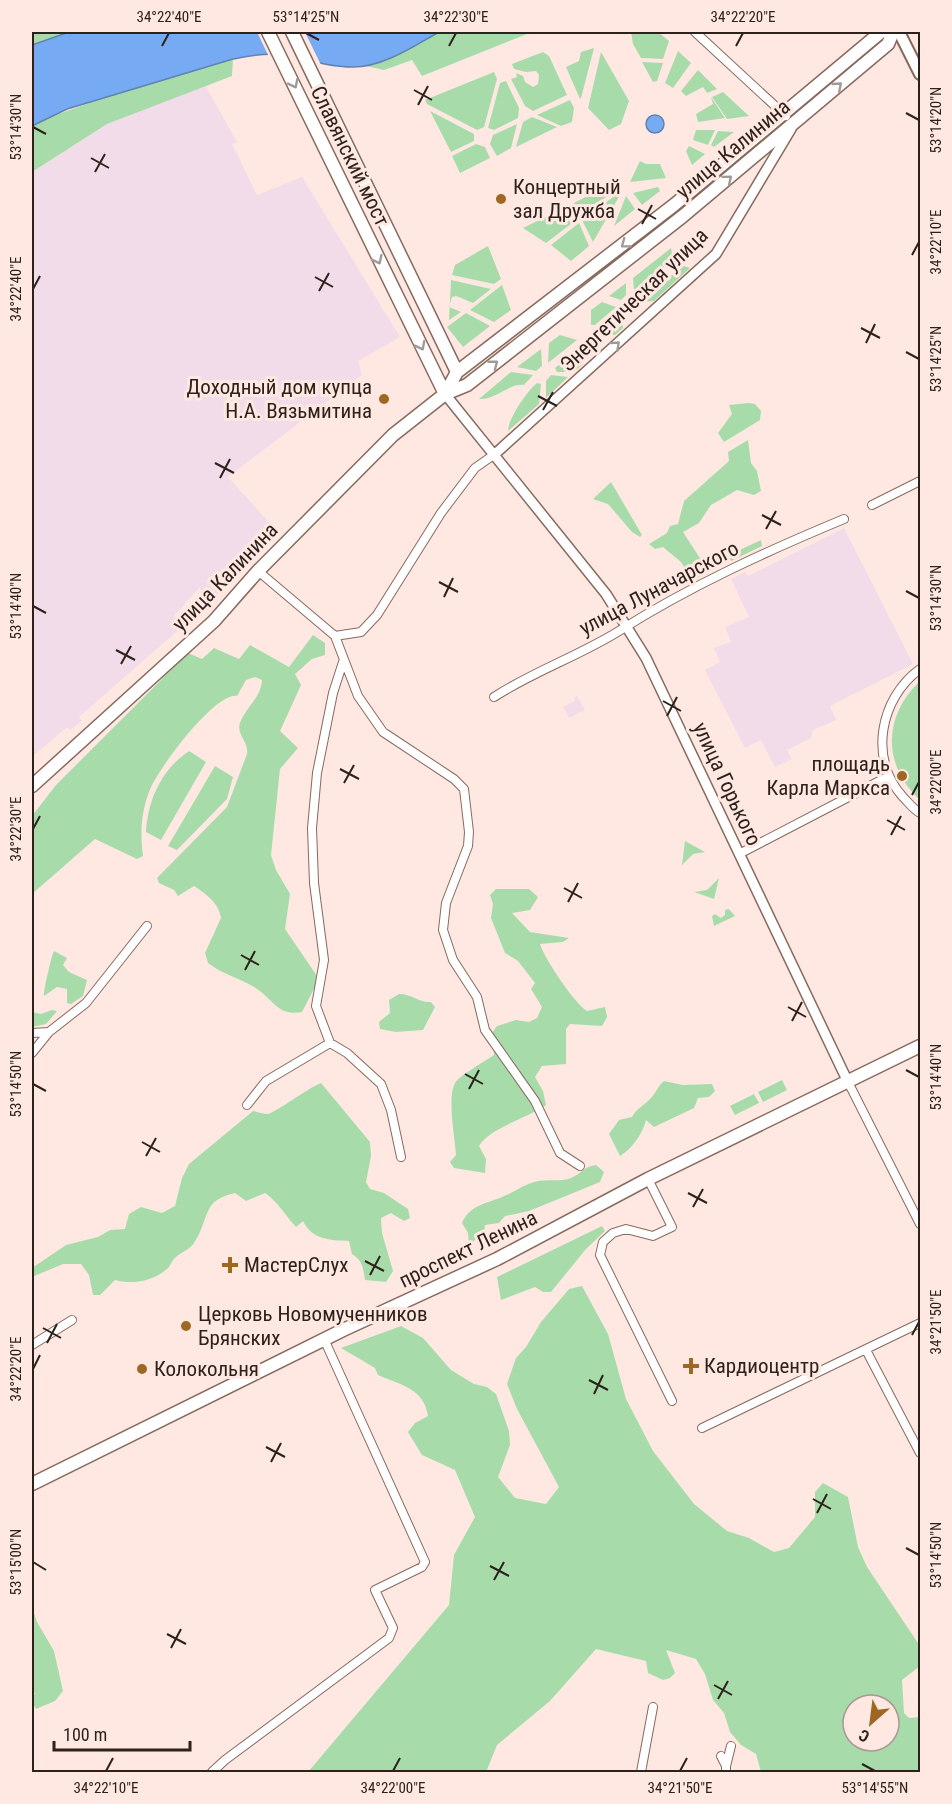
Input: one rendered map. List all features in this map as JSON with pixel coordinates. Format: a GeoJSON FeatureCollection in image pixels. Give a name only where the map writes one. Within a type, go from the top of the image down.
{"type":"FeatureCollection","features":[{"type":"Feature","properties":{"kind":"main road","name":"Славянский мост"},"geometry":{"type":"LineString","coordinates":[[268,32],[396,298]]}},
{"type":"Feature","properties":{"kind":"main road","name":"Славянский мост"},"geometry":{"type":"LineString","coordinates":[[292,32],[457,372]]}},
{"type":"Feature","properties":{"kind":"main road","name":"улица Калинина"},"geometry":{"type":"LineString","coordinates":[[445,394],[457,372],[663,214],[881,32]]}},
{"type":"Feature","properties":{"kind":"main road","name":"улица Калинина"},"geometry":{"type":"LineString","coordinates":[[32,786],[214,621],[258,571],[393,435],[445,394],[467,385],[683,216],[888,44],[893,32]]}},
{"type":"Feature","properties":{"kind":"main road"},"geometry":{"type":"LineString","coordinates":[[899,32],[921,74]]}},
{"type":"Feature","properties":{"kind":"main road","name":"улица Горького"},"geometry":{"type":"LineString","coordinates":[[396,298],[445,394]]}},
{"type":"Feature","properties":{"kind":"main road","name":"проспект Ленина"},"geometry":{"type":"LineString","coordinates":[[32,1484],[324,1340],[498,1259],[648,1179],[921,1046]]}},
{"type":"Feature","properties":{"kind":"street"},"geometry":{"type":"LineString","coordinates":[[695,32],[794,124]]}},
{"type":"Feature","properties":{"kind":"street","name":"Энергетическая улица"},"geometry":{"type":"LineString","coordinates":[[335,636],[361,632],[377,615],[441,513],[475,468],[495,454],[716,254],[794,124]]}},
{"type":"Feature","properties":{"kind":"street","name":"улица Горького"},"geometry":{"type":"LineString","coordinates":[[445,394],[606,594],[646,658],[848,1080],[921,1224]]}},
{"type":"Feature","properties":{"kind":"street"},"geometry":{"type":"LineString","coordinates":[[872,505],[921,482]]}},
{"type":"Feature","properties":{"kind":"street","name":"улица Луначарского"},"geometry":{"type":"LineString","coordinates":[[494,697],[522,679],[742,564],[844,519]]}},
{"type":"Feature","properties":{"kind":"street"},"geometry":{"type":"LineString","coordinates":[[258,571],[335,636],[343,662],[358,696],[383,732],[454,779],[464,789],[469,832],[468,846],[446,903],[443,930],[453,960],[477,997],[485,1030],[535,1101],[560,1153],[580,1166]]}},
{"type":"Feature","properties":{"kind":"street"},"geometry":{"type":"LineString","coordinates":[[343,662],[333,693],[317,773],[312,828],[314,883],[324,960],[316,1006],[330,1043],[346,1053],[381,1084],[391,1110],[401,1157]]}},
{"type":"Feature","properties":{"kind":"street"},"geometry":{"type":"LineString","coordinates":[[921,669],[903,684],[888,708],[882,735],[884,763],[889,777],[896,789],[921,813]]}},
{"type":"Feature","properties":{"kind":"street"},"geometry":{"type":"LineString","coordinates":[[32,794],[44,775]]}},
{"type":"Feature","properties":{"kind":"street"},"geometry":{"type":"LineString","coordinates":[[739,854],[889,777]]}},
{"type":"Feature","properties":{"kind":"street"},"geometry":{"type":"LineString","coordinates":[[32,1053],[49,1032],[86,1003],[147,926]]}},
{"type":"Feature","properties":{"kind":"street"},"geometry":{"type":"LineString","coordinates":[[32,1033],[49,1032]]}},
{"type":"Feature","properties":{"kind":"street"},"geometry":{"type":"LineString","coordinates":[[247,1105],[266,1081],[330,1043]]}},
{"type":"Feature","properties":{"kind":"street"},"geometry":{"type":"LineString","coordinates":[[648,1179],[672,1227],[653,1236],[626,1229],[614,1233],[603,1242],[600,1255],[672,1401]]}},
{"type":"Feature","properties":{"kind":"street"},"geometry":{"type":"LineString","coordinates":[[32,1345],[72,1320]]}},
{"type":"Feature","properties":{"kind":"street"},"geometry":{"type":"LineString","coordinates":[[702,1428],[921,1323]]}},
{"type":"Feature","properties":{"kind":"street"},"geometry":{"type":"LineString","coordinates":[[212,1773],[225,1760],[389,1638],[393,1628],[375,1590],[422,1567],[425,1562],[324,1340]]}},
{"type":"Feature","properties":{"kind":"street"},"geometry":{"type":"LineString","coordinates":[[866,1350],[921,1453]]}},
{"type":"Feature","properties":{"kind":"street"},"geometry":{"type":"LineString","coordinates":[[641,1773],[653,1707]]}},
{"type":"Feature","properties":{"kind":"street"},"geometry":{"type":"LineString","coordinates":[[726,1769],[731,1746]]}},
{"type":"Feature","properties":{"kind":"street"},"geometry":{"type":"LineString","coordinates":[[721,1756],[726,1769]]}},
{"type":"Feature","properties":{"kind":"shaded area"},"geometry":{"type":"Polygon","coordinates":[[[205,85],[237,142],[232,144],[257,195],[302,177],[400,337],[358,361],[362,375],[228,477],[276,530],[212,600],[199,588],[174,616],[183,626],[79,717],[82,721],[70,730],[67,727],[32,757],[32,172],[107,124],[205,85]]]}},
{"type":"Feature","properties":{"kind":"shaded area"},"geometry":{"type":"Polygon","coordinates":[[[844,528],[913,664],[830,706],[836,720],[813,730],[811,738],[787,750],[792,759],[775,767],[761,740],[745,748],[705,670],[720,662],[714,648],[731,642],[725,627],[749,617],[731,579],[745,572],[748,576],[844,528]]]}},
{"type":"Feature","properties":{"kind":"shaded area"},"geometry":{"type":"Polygon","coordinates":[[[577,696],[585,710],[569,718],[563,707],[575,701],[574,698],[577,696]]]}},
{"type":"Feature","properties":{"kind":"green space"},"geometry":{"type":"Polygon","coordinates":[[[32,32],[69,32],[32,45],[32,32]]]}},
{"type":"Feature","properties":{"kind":"green space"},"geometry":{"type":"Polygon","coordinates":[[[439,32],[532,32],[422,76],[412,60],[384,70],[366,66],[393,56],[439,32]]]}},
{"type":"Feature","properties":{"kind":"green space"},"geometry":{"type":"Polygon","coordinates":[[[631,32],[658,32],[669,41],[663,59],[641,58],[633,44],[631,32]]]}},
{"type":"Feature","properties":{"kind":"green space"},"geometry":{"type":"Polygon","coordinates":[[[594,48],[580,99],[566,67],[579,61],[581,52],[594,48]]]}},
{"type":"Feature","properties":{"kind":"green space"},"geometry":{"type":"Polygon","coordinates":[[[678,51],[691,63],[673,88],[665,83],[678,51]]]}},
{"type":"Feature","properties":{"kind":"green space"},"geometry":{"type":"Polygon","coordinates":[[[543,52],[549,56],[567,95],[533,111],[525,106],[511,79],[517,77],[516,73],[523,76],[525,82],[533,87],[538,84],[539,75],[536,71],[526,72],[514,69],[512,64],[543,52]]]}},
{"type":"Feature","properties":{"kind":"green space"},"geometry":{"type":"Polygon","coordinates":[[[601,52],[629,101],[621,124],[609,130],[588,108],[601,52]]]}},
{"type":"Feature","properties":{"kind":"green space"},"geometry":{"type":"Polygon","coordinates":[[[233,59],[232,76],[107,124],[32,172],[32,126],[41,120],[161,78],[233,59]]]}},
{"type":"Feature","properties":{"kind":"green space"},"geometry":{"type":"Polygon","coordinates":[[[642,62],[663,63],[657,81],[653,82],[642,62]]]}},
{"type":"Feature","properties":{"kind":"green space"},"geometry":{"type":"Polygon","coordinates":[[[698,70],[717,89],[707,93],[703,87],[686,96],[681,91],[698,70]]]}},
{"type":"Feature","properties":{"kind":"green space"},"geometry":{"type":"Polygon","coordinates":[[[494,72],[497,79],[484,127],[477,130],[427,104],[425,100],[494,72]]]}},
{"type":"Feature","properties":{"kind":"green space"},"geometry":{"type":"Polygon","coordinates":[[[506,81],[519,108],[518,118],[494,130],[488,128],[500,83],[506,81]]]}},
{"type":"Feature","properties":{"kind":"green space"},"geometry":{"type":"Polygon","coordinates":[[[723,92],[749,116],[727,119],[712,97],[723,92]]]}},
{"type":"Feature","properties":{"kind":"green space"},"geometry":{"type":"Polygon","coordinates":[[[711,97],[725,118],[698,122],[696,114],[713,104],[711,97]]]}},
{"type":"Feature","properties":{"kind":"green space"},"geometry":{"type":"Polygon","coordinates":[[[570,100],[574,108],[572,122],[561,126],[537,115],[570,100]]]}},
{"type":"Feature","properties":{"kind":"green space"},"geometry":{"type":"Polygon","coordinates":[[[430,111],[474,134],[474,141],[451,152],[430,111]]]}},
{"type":"Feature","properties":{"kind":"green space"},"geometry":{"type":"Polygon","coordinates":[[[532,117],[557,127],[516,147],[523,122],[532,117]]]}},
{"type":"Feature","properties":{"kind":"green space"},"geometry":{"type":"Polygon","coordinates":[[[517,124],[511,148],[497,156],[490,144],[493,135],[517,124]]]}},
{"type":"Feature","properties":{"kind":"green space"},"geometry":{"type":"Polygon","coordinates":[[[696,130],[715,130],[708,145],[693,140],[696,130]]]}},
{"type":"Feature","properties":{"kind":"green space"},"geometry":{"type":"Polygon","coordinates":[[[718,131],[734,132],[714,147],[711,145],[718,131]]]}},
{"type":"Feature","properties":{"kind":"green space"},"geometry":{"type":"Polygon","coordinates":[[[476,144],[485,147],[490,158],[460,173],[452,156],[476,144]]]}},
{"type":"Feature","properties":{"kind":"green space"},"geometry":{"type":"Polygon","coordinates":[[[689,146],[705,154],[692,165],[686,151],[689,146]]]}},
{"type":"Feature","properties":{"kind":"green space"},"geometry":{"type":"Polygon","coordinates":[[[640,161],[646,164],[660,164],[666,178],[630,182],[640,161]]]}},
{"type":"Feature","properties":{"kind":"green space"},"geometry":{"type":"Polygon","coordinates":[[[658,187],[660,191],[642,205],[633,193],[658,187]]]}},
{"type":"Feature","properties":{"kind":"green space"},"geometry":{"type":"Polygon","coordinates":[[[597,191],[614,191],[580,216],[574,203],[597,191]]]}},
{"type":"Feature","properties":{"kind":"green space"},"geometry":{"type":"Polygon","coordinates":[[[620,192],[620,195],[593,242],[582,220],[620,192]]]}},
{"type":"Feature","properties":{"kind":"green space"},"geometry":{"type":"Polygon","coordinates":[[[626,196],[635,209],[614,226],[626,196]]]}},
{"type":"Feature","properties":{"kind":"green space"},"geometry":{"type":"Polygon","coordinates":[[[568,206],[576,220],[546,243],[523,228],[568,206]]]}},
{"type":"Feature","properties":{"kind":"green space"},"geometry":{"type":"Polygon","coordinates":[[[579,223],[589,246],[571,261],[551,245],[579,223]]]}},
{"type":"Feature","properties":{"kind":"green space"},"geometry":{"type":"Polygon","coordinates":[[[488,246],[501,279],[494,284],[452,275],[455,265],[488,246]]]}},
{"type":"Feature","properties":{"kind":"green space"},"geometry":{"type":"Polygon","coordinates":[[[671,248],[672,255],[664,262],[664,267],[634,290],[633,278],[671,248]]]}},
{"type":"Feature","properties":{"kind":"green space"},"geometry":{"type":"Polygon","coordinates":[[[684,266],[690,268],[654,301],[641,302],[640,299],[684,266]]]}},
{"type":"Feature","properties":{"kind":"green space"},"geometry":{"type":"Polygon","coordinates":[[[451,280],[491,289],[473,303],[456,296],[452,297],[450,304],[451,280]]]}},
{"type":"Feature","properties":{"kind":"green space"},"geometry":{"type":"Polygon","coordinates":[[[626,283],[626,295],[621,300],[609,296],[626,283]]]}},
{"type":"Feature","properties":{"kind":"green space"},"geometry":{"type":"Polygon","coordinates":[[[502,285],[511,310],[494,322],[470,310],[502,285]]]}},
{"type":"Feature","properties":{"kind":"green space"},"geometry":{"type":"Polygon","coordinates":[[[602,302],[616,307],[595,325],[591,325],[591,310],[602,302]]]}},
{"type":"Feature","properties":{"kind":"green space"},"geometry":{"type":"Polygon","coordinates":[[[450,307],[461,312],[449,320],[450,307]]]}},
{"type":"Feature","properties":{"kind":"green space"},"geometry":{"type":"Polygon","coordinates":[[[466,313],[490,326],[463,347],[447,327],[466,313]]]}},
{"type":"Feature","properties":{"kind":"green space"},"geometry":{"type":"Polygon","coordinates":[[[623,313],[623,328],[615,335],[600,335],[600,332],[623,313]]]}},
{"type":"Feature","properties":{"kind":"green space"},"geometry":{"type":"Polygon","coordinates":[[[560,335],[577,340],[548,363],[549,343],[560,335]]]}},
{"type":"Feature","properties":{"kind":"green space"},"geometry":{"type":"Polygon","coordinates":[[[583,345],[582,365],[574,372],[557,372],[555,368],[583,345]]]}},
{"type":"Feature","properties":{"kind":"green space"},"geometry":{"type":"Polygon","coordinates":[[[541,349],[542,366],[536,371],[517,367],[541,349]]]}},
{"type":"Feature","properties":{"kind":"green space"},"geometry":{"type":"Polygon","coordinates":[[[511,372],[533,375],[524,385],[513,386],[491,397],[479,399],[511,372]]]}},
{"type":"Feature","properties":{"kind":"green space"},"geometry":{"type":"Polygon","coordinates":[[[551,375],[568,377],[546,398],[546,381],[551,375]]]}},
{"type":"Feature","properties":{"kind":"green space"},"geometry":{"type":"Polygon","coordinates":[[[537,383],[541,384],[539,404],[508,431],[519,406],[537,383]]]}},
{"type":"Feature","properties":{"kind":"green space"},"geometry":{"type":"Polygon","coordinates":[[[755,404],[761,411],[760,420],[724,442],[718,433],[732,414],[729,405],[755,404]]]}},
{"type":"Feature","properties":{"kind":"green space"},"geometry":{"type":"Polygon","coordinates":[[[748,440],[751,463],[757,471],[761,491],[754,495],[737,490],[711,505],[699,523],[683,532],[705,566],[703,575],[693,581],[681,562],[663,547],[655,549],[649,544],[667,533],[670,526],[678,524],[684,501],[729,461],[728,452],[748,440]]]}},
{"type":"Feature","properties":{"kind":"green space"},"geometry":{"type":"Polygon","coordinates":[[[611,482],[642,535],[640,537],[632,532],[608,504],[593,499],[611,482]]]}},
{"type":"Feature","properties":{"kind":"green space"},"geometry":{"type":"Polygon","coordinates":[[[761,540],[762,546],[731,561],[727,556],[761,540]]]}},
{"type":"Feature","properties":{"kind":"green space"},"geometry":{"type":"Polygon","coordinates":[[[313,635],[325,643],[325,655],[312,659],[295,674],[301,685],[280,731],[298,748],[280,769],[271,855],[276,870],[290,894],[285,929],[319,979],[302,1012],[287,1012],[281,1009],[254,987],[208,963],[205,953],[221,918],[215,903],[194,886],[178,896],[174,890],[159,883],[157,878],[227,807],[247,754],[239,727],[240,723],[259,692],[262,680],[255,677],[246,680],[237,696],[227,698],[215,706],[174,751],[154,782],[144,808],[141,831],[143,856],[137,859],[95,839],[32,894],[32,816],[56,785],[188,653],[202,659],[214,648],[239,659],[250,645],[289,667],[313,635]]]}},
{"type":"Feature","properties":{"kind":"green space"},"geometry":{"type":"Polygon","coordinates":[[[920,681],[920,800],[899,772],[892,740],[899,709],[920,681]]]}},
{"type":"Feature","properties":{"kind":"green space"},"geometry":{"type":"Polygon","coordinates":[[[189,751],[206,762],[161,840],[146,832],[153,797],[171,767],[189,751]]]}},
{"type":"Feature","properties":{"kind":"green space"},"geometry":{"type":"Polygon","coordinates":[[[215,766],[233,777],[227,799],[177,850],[168,846],[215,766]]]}},
{"type":"Feature","properties":{"kind":"green space"},"geometry":{"type":"Polygon","coordinates":[[[685,841],[705,852],[693,854],[682,865],[685,841]]]}},
{"type":"Feature","properties":{"kind":"green space"},"geometry":{"type":"Polygon","coordinates":[[[719,878],[714,899],[694,892],[707,890],[719,878]]]}},
{"type":"Feature","properties":{"kind":"green space"},"geometry":{"type":"Polygon","coordinates":[[[496,889],[529,889],[538,897],[530,910],[512,913],[530,932],[569,938],[563,942],[540,944],[560,980],[575,1000],[587,1011],[605,1007],[607,1017],[602,1026],[570,1024],[566,1029],[566,1064],[542,1066],[535,1077],[543,1091],[546,1105],[484,1140],[479,1146],[486,1159],[485,1173],[454,1168],[450,1162],[456,1155],[452,1108],[455,1083],[494,1055],[492,1033],[497,1026],[516,1020],[529,1022],[537,1018],[542,1007],[531,989],[535,983],[518,961],[505,953],[491,918],[493,904],[490,895],[496,889]]]}},
{"type":"Feature","properties":{"kind":"green space"},"geometry":{"type":"Polygon","coordinates":[[[729,909],[735,916],[714,926],[712,916],[715,914],[721,918],[725,915],[725,910],[729,909]]]}},
{"type":"Feature","properties":{"kind":"green space"},"geometry":{"type":"Polygon","coordinates":[[[54,951],[67,958],[63,965],[69,972],[87,980],[83,996],[71,1004],[67,1003],[67,989],[57,987],[44,996],[54,951]]]}},
{"type":"Feature","properties":{"kind":"green space"},"geometry":{"type":"Polygon","coordinates":[[[399,994],[431,1002],[435,1007],[423,1030],[396,1032],[380,1029],[379,1022],[390,1013],[389,1000],[399,994]]]}},
{"type":"Feature","properties":{"kind":"green space"},"geometry":{"type":"Polygon","coordinates":[[[52,1010],[57,1011],[46,1024],[32,1027],[32,1012],[41,1014],[52,1010]]]}},
{"type":"Feature","properties":{"kind":"green space"},"geometry":{"type":"Polygon","coordinates":[[[782,1080],[787,1090],[763,1102],[758,1092],[782,1080]]]}},
{"type":"Feature","properties":{"kind":"green space"},"geometry":{"type":"Polygon","coordinates":[[[664,1081],[683,1085],[712,1084],[715,1091],[709,1097],[698,1098],[694,1108],[654,1127],[646,1120],[636,1140],[620,1156],[609,1134],[619,1120],[632,1117],[664,1081]]]}},
{"type":"Feature","properties":{"kind":"green space"},"geometry":{"type":"Polygon","coordinates":[[[321,1083],[370,1142],[371,1156],[366,1182],[370,1189],[384,1193],[408,1209],[410,1218],[404,1221],[391,1213],[381,1218],[382,1233],[393,1271],[386,1282],[365,1280],[362,1265],[352,1254],[349,1241],[322,1238],[311,1232],[303,1221],[296,1227],[265,1193],[246,1201],[235,1193],[216,1200],[193,1245],[175,1258],[163,1272],[150,1279],[136,1282],[115,1280],[100,1295],[93,1295],[89,1275],[81,1264],[63,1264],[32,1277],[32,1268],[66,1245],[98,1237],[110,1230],[125,1229],[129,1214],[141,1207],[162,1213],[175,1206],[182,1178],[189,1164],[253,1111],[268,1114],[321,1083]]]}},
{"type":"Feature","properties":{"kind":"green space"},"geometry":{"type":"Polygon","coordinates":[[[754,1094],[759,1103],[735,1115],[730,1106],[754,1094]]]}},
{"type":"Feature","properties":{"kind":"green space"},"geometry":{"type":"Polygon","coordinates":[[[596,1165],[604,1172],[600,1182],[529,1211],[505,1216],[499,1223],[485,1225],[484,1234],[469,1244],[468,1233],[462,1223],[474,1208],[533,1182],[567,1179],[596,1165]]]}},
{"type":"Feature","properties":{"kind":"green space"},"geometry":{"type":"Polygon","coordinates":[[[602,1226],[605,1231],[586,1249],[551,1292],[543,1292],[535,1287],[501,1300],[497,1277],[602,1226]]]}},
{"type":"Feature","properties":{"kind":"green space"},"geometry":{"type":"Polygon","coordinates":[[[582,1286],[608,1334],[626,1399],[653,1451],[694,1504],[727,1531],[749,1538],[774,1552],[789,1548],[815,1517],[815,1492],[823,1483],[848,1497],[858,1547],[867,1567],[920,1646],[920,1666],[902,1680],[904,1713],[909,1718],[920,1717],[920,1772],[761,1772],[756,1754],[741,1745],[730,1732],[724,1713],[713,1700],[705,1674],[696,1659],[666,1650],[675,1673],[663,1680],[648,1673],[646,1661],[596,1649],[550,1701],[497,1745],[486,1772],[308,1772],[449,1605],[454,1555],[475,1517],[455,1470],[422,1455],[408,1432],[415,1423],[428,1416],[422,1399],[410,1389],[378,1375],[375,1368],[341,1348],[401,1326],[423,1338],[451,1370],[474,1384],[487,1387],[496,1394],[509,1431],[510,1445],[498,1477],[515,1498],[546,1504],[559,1487],[517,1409],[507,1384],[516,1358],[526,1347],[541,1322],[569,1289],[582,1286]]]}},
{"type":"Feature","properties":{"kind":"green space"},"geometry":{"type":"Polygon","coordinates":[[[32,1607],[37,1622],[54,1651],[63,1691],[55,1701],[36,1709],[32,1702],[32,1696],[35,1694],[32,1688],[32,1607]]]}},
{"type":"Feature","properties":{"kind":"water"},"geometry":{"type":"Polygon","coordinates":[[[69,32],[439,32],[387,60],[364,66],[335,66],[274,54],[233,59],[67,109],[32,126],[32,45],[69,32]]]}},
{"type":"Feature","properties":{"kind":"water"},"geometry":{"type":"Polygon","coordinates":[[[655,115],[661,118],[664,124],[661,130],[655,133],[649,130],[646,124],[649,118],[655,115]]]}},
{"type":"Feature","properties":{"kind":"pier"},"geometry":{"type":"Polygon","coordinates":[[[257,32],[305,32],[321,65],[269,57],[257,32]]]}},
{"type":"Feature","properties":{"kind":"place","name":"Концертный зал Дружба"},"geometry":{"type":"Point","coordinates":[501,199]}},
{"type":"Feature","properties":{"kind":"place","name":"Доходный дом купца Н.А. Вязьмитина"},"geometry":{"type":"Point","coordinates":[384,399]}},
{"type":"Feature","properties":{"kind":"place","name":"площадь Карла Маркса"},"geometry":{"type":"Point","coordinates":[902,776]}},
{"type":"Feature","properties":{"kind":"place","name":"МастерСлух"},"geometry":{"type":"Point","coordinates":[230,1265]}},
{"type":"Feature","properties":{"kind":"place","name":"Церковь Новомученников Брянских"},"geometry":{"type":"Point","coordinates":[186,1326]}},
{"type":"Feature","properties":{"kind":"place","name":"Кардиоцентр"},"geometry":{"type":"Point","coordinates":[691,1366]}},
{"type":"Feature","properties":{"kind":"place","name":"Колокольня"},"geometry":{"type":"Point","coordinates":[142,1369]}}]}
